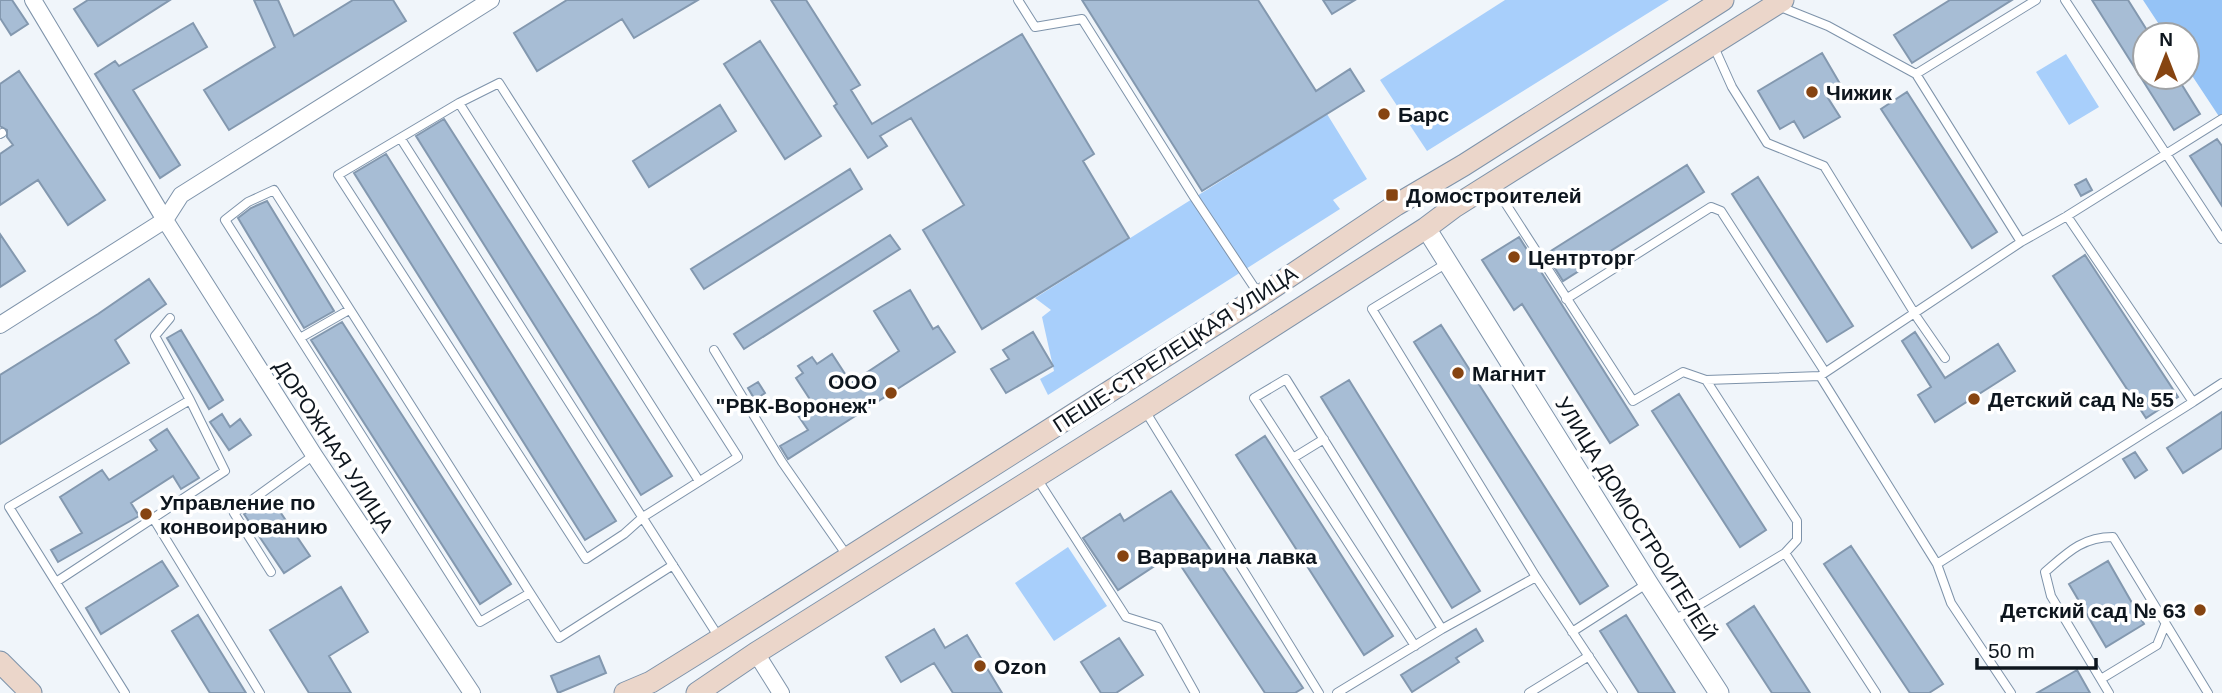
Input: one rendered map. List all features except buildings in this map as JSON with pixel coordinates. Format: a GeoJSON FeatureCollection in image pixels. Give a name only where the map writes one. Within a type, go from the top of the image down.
{"type":"FeatureCollection","features":[{"type":"Feature","properties":{"kind":"main road","name":"ПЕШЕ-СТРЕЛЕЦКАЯ УЛИЦА"},"geometry":{"type":"LineString","coordinates":[[625,693],[652,682],[1260,296],[1396,205],[1723,0]]}},
{"type":"Feature","properties":{"kind":"main road","name":"ПЕШЕ-СТРЕЛЕЦКАЯ УЛИЦА"},"geometry":{"type":"LineString","coordinates":[[697,693],[1779,3]]}},
{"type":"Feature","properties":{"kind":"main road"},"geometry":{"type":"LineString","coordinates":[[0,662],[31,693]]}},
{"type":"Feature","properties":{"kind":"street","name":"ДОРОЖНАЯ УЛИЦА"},"geometry":{"type":"LineString","coordinates":[[33,0],[165,220],[313,455],[472,693]]}},
{"type":"Feature","properties":{"kind":"street"},"geometry":{"type":"LineString","coordinates":[[0,325],[165,220],[181,195],[491,0]]}},
{"type":"Feature","properties":{"kind":"street","name":"УЛИЦА ДОМОСТРОИТЕЛЕЙ"},"geometry":{"type":"LineString","coordinates":[[1426,228],[1719,693]]}},
{"type":"Feature","properties":{"kind":"street"},"geometry":{"type":"LineString","coordinates":[[756,653],[781,693]]}},
{"type":"Feature","properties":{"kind":"lane"},"geometry":{"type":"LineString","coordinates":[[1018,0],[1035,27],[1082,19],[1260,296]]}},
{"type":"Feature","properties":{"kind":"lane"},"geometry":{"type":"LineString","coordinates":[[1916,74],[2036,0]]}},
{"type":"Feature","properties":{"kind":"lane"},"geometry":{"type":"LineString","coordinates":[[2064,0],[2222,239]]}},
{"type":"Feature","properties":{"kind":"lane"},"geometry":{"type":"LineString","coordinates":[[1779,3],[1828,26],[1916,74],[2021,242]]}},
{"type":"Feature","properties":{"kind":"lane"},"geometry":{"type":"LineString","coordinates":[[1713,44],[1732,87],[1767,143],[1824,166],[1945,358]]}},
{"type":"Feature","properties":{"kind":"lane"},"geometry":{"type":"LineString","coordinates":[[499,83],[738,457],[643,517],[624,534],[586,559],[338,175],[401,139],[458,103],[499,83]]}},
{"type":"Feature","properties":{"kind":"lane"},"geometry":{"type":"LineString","coordinates":[[458,103],[699,481]]}},
{"type":"Feature","properties":{"kind":"lane"},"geometry":{"type":"LineString","coordinates":[[1493,184],[1633,401],[1683,372],[1706,380],[1823,374],[2021,242],[2222,119]]}},
{"type":"Feature","properties":{"kind":"lane"},"geometry":{"type":"LineString","coordinates":[[401,139],[720,639]]}},
{"type":"Feature","properties":{"kind":"lane"},"geometry":{"type":"LineString","coordinates":[[530,593],[480,622],[225,220],[248,202],[274,190],[559,638],[673,565]]}},
{"type":"Feature","properties":{"kind":"lane"},"geometry":{"type":"LineString","coordinates":[[1566,299],[1711,207],[1721,211],[1937,564],[1951,603],[2011,693]]}},
{"type":"Feature","properties":{"kind":"lane"},"geometry":{"type":"LineString","coordinates":[[2067,216],[2193,402]]}},
{"type":"Feature","properties":{"kind":"lane"},"geometry":{"type":"LineString","coordinates":[[1447,263],[1372,309],[1536,577],[1613,693]]}},
{"type":"Feature","properties":{"kind":"lane"},"geometry":{"type":"LineString","coordinates":[[300,338],[349,310]]}},
{"type":"Feature","properties":{"kind":"lane"},"geometry":{"type":"LineString","coordinates":[[56,582],[225,471],[191,400],[155,336],[170,318]]}},
{"type":"Feature","properties":{"kind":"lane"},"geometry":{"type":"LineString","coordinates":[[715,350],[782,463],[848,557]]}},
{"type":"Feature","properties":{"kind":"lane"},"geometry":{"type":"LineString","coordinates":[[1415,646],[1254,398],[1286,379],[1442,629]]}},
{"type":"Feature","properties":{"kind":"lane"},"geometry":{"type":"LineString","coordinates":[[1673,621],[1785,553],[1797,540],[1797,521],[1706,380]]}},
{"type":"Feature","properties":{"kind":"lane"},"geometry":{"type":"LineString","coordinates":[[1937,564],[2222,383]]}},
{"type":"Feature","properties":{"kind":"lane"},"geometry":{"type":"LineString","coordinates":[[125,693],[9,507],[191,400]]}},
{"type":"Feature","properties":{"kind":"lane"},"geometry":{"type":"LineString","coordinates":[[1144,409],[1319,693]]}},
{"type":"Feature","properties":{"kind":"lane"},"geometry":{"type":"LineString","coordinates":[[1293,458],[1324,439]]}},
{"type":"Feature","properties":{"kind":"lane"},"geometry":{"type":"LineString","coordinates":[[271,572],[234,513],[313,455]]}},
{"type":"Feature","properties":{"kind":"lane"},"geometry":{"type":"LineString","coordinates":[[1036,477],[1126,617],[1158,628],[1195,693]]}},
{"type":"Feature","properties":{"kind":"lane"},"geometry":{"type":"LineString","coordinates":[[153,518],[260,693]]}},
{"type":"Feature","properties":{"kind":"lane"},"geometry":{"type":"LineString","coordinates":[[2109,693],[2051,596],[2045,572],[2070,550],[2096,537],[2113,537],[2208,693]]}},
{"type":"Feature","properties":{"kind":"lane"},"geometry":{"type":"LineString","coordinates":[[1785,553],[1877,693]]}},
{"type":"Feature","properties":{"kind":"lane"},"geometry":{"type":"LineString","coordinates":[[1337,693],[1442,629],[1536,577]]}},
{"type":"Feature","properties":{"kind":"lane"},"geometry":{"type":"LineString","coordinates":[[1572,632],[1648,583]]}},
{"type":"Feature","properties":{"kind":"lane"},"geometry":{"type":"LineString","coordinates":[[2101,679],[2157,645],[2165,625]]}},
{"type":"Feature","properties":{"kind":"lane"},"geometry":{"type":"LineString","coordinates":[[1529,693],[1589,656]]}},
{"type":"Feature","properties":{"kind":"shaded area"},"geometry":{"type":"Polygon","coordinates":[[[1505,0],[1669,0],[1427,151],[1380,80],[1505,0]]]}},
{"type":"Feature","properties":{"kind":"shaded area"},"geometry":{"type":"Polygon","coordinates":[[[2143,0],[2222,0],[2222,121],[2201,89],[2201,21],[2157,21],[2143,0]]]}},
{"type":"Feature","properties":{"kind":"shaded area"},"geometry":{"type":"Polygon","coordinates":[[[2066,54],[2099,107],[2069,125],[2036,72],[2066,54]]]}},
{"type":"Feature","properties":{"kind":"shaded area"},"geometry":{"type":"Polygon","coordinates":[[[1327,114],[1367,179],[1333,200],[1340,209],[1048,395],[1040,379],[1054,371],[1042,317],[1051,310],[1035,298],[1327,114]]]}},
{"type":"Feature","properties":{"kind":"shaded area"},"geometry":{"type":"Polygon","coordinates":[[[1068,547],[1107,606],[1054,641],[1015,583],[1068,547]]]}},
{"type":"Feature","properties":{"kind":"place","name":"Чижик"},"geometry":{"type":"Point","coordinates":[1812,92]}},
{"type":"Feature","properties":{"kind":"place","name":"Барс"},"geometry":{"type":"Point","coordinates":[1384,114]}},
{"type":"Feature","properties":{"kind":"place","name":"Домостроителей"},"geometry":{"type":"Point","coordinates":[1392,195]}},
{"type":"Feature","properties":{"kind":"place","name":"Центрторг"},"geometry":{"type":"Point","coordinates":[1514,257]}},
{"type":"Feature","properties":{"kind":"place","name":"Магнит"},"geometry":{"type":"Point","coordinates":[1458,373]}},
{"type":"Feature","properties":{"kind":"place","name":"ООО \"РВК-Воронеж\""},"geometry":{"type":"Point","coordinates":[891,393]}},
{"type":"Feature","properties":{"kind":"place","name":"Детский сад № 55"},"geometry":{"type":"Point","coordinates":[1974,399]}},
{"type":"Feature","properties":{"kind":"place","name":"Управление по конвоированию"},"geometry":{"type":"Point","coordinates":[146,514]}},
{"type":"Feature","properties":{"kind":"place","name":"Варварина лавка"},"geometry":{"type":"Point","coordinates":[1123,556]}},
{"type":"Feature","properties":{"kind":"place","name":"Детский сад № 63"},"geometry":{"type":"Point","coordinates":[2200,610]}},
{"type":"Feature","properties":{"kind":"place","name":"Ozon"},"geometry":{"type":"Point","coordinates":[980,666]}}]}
